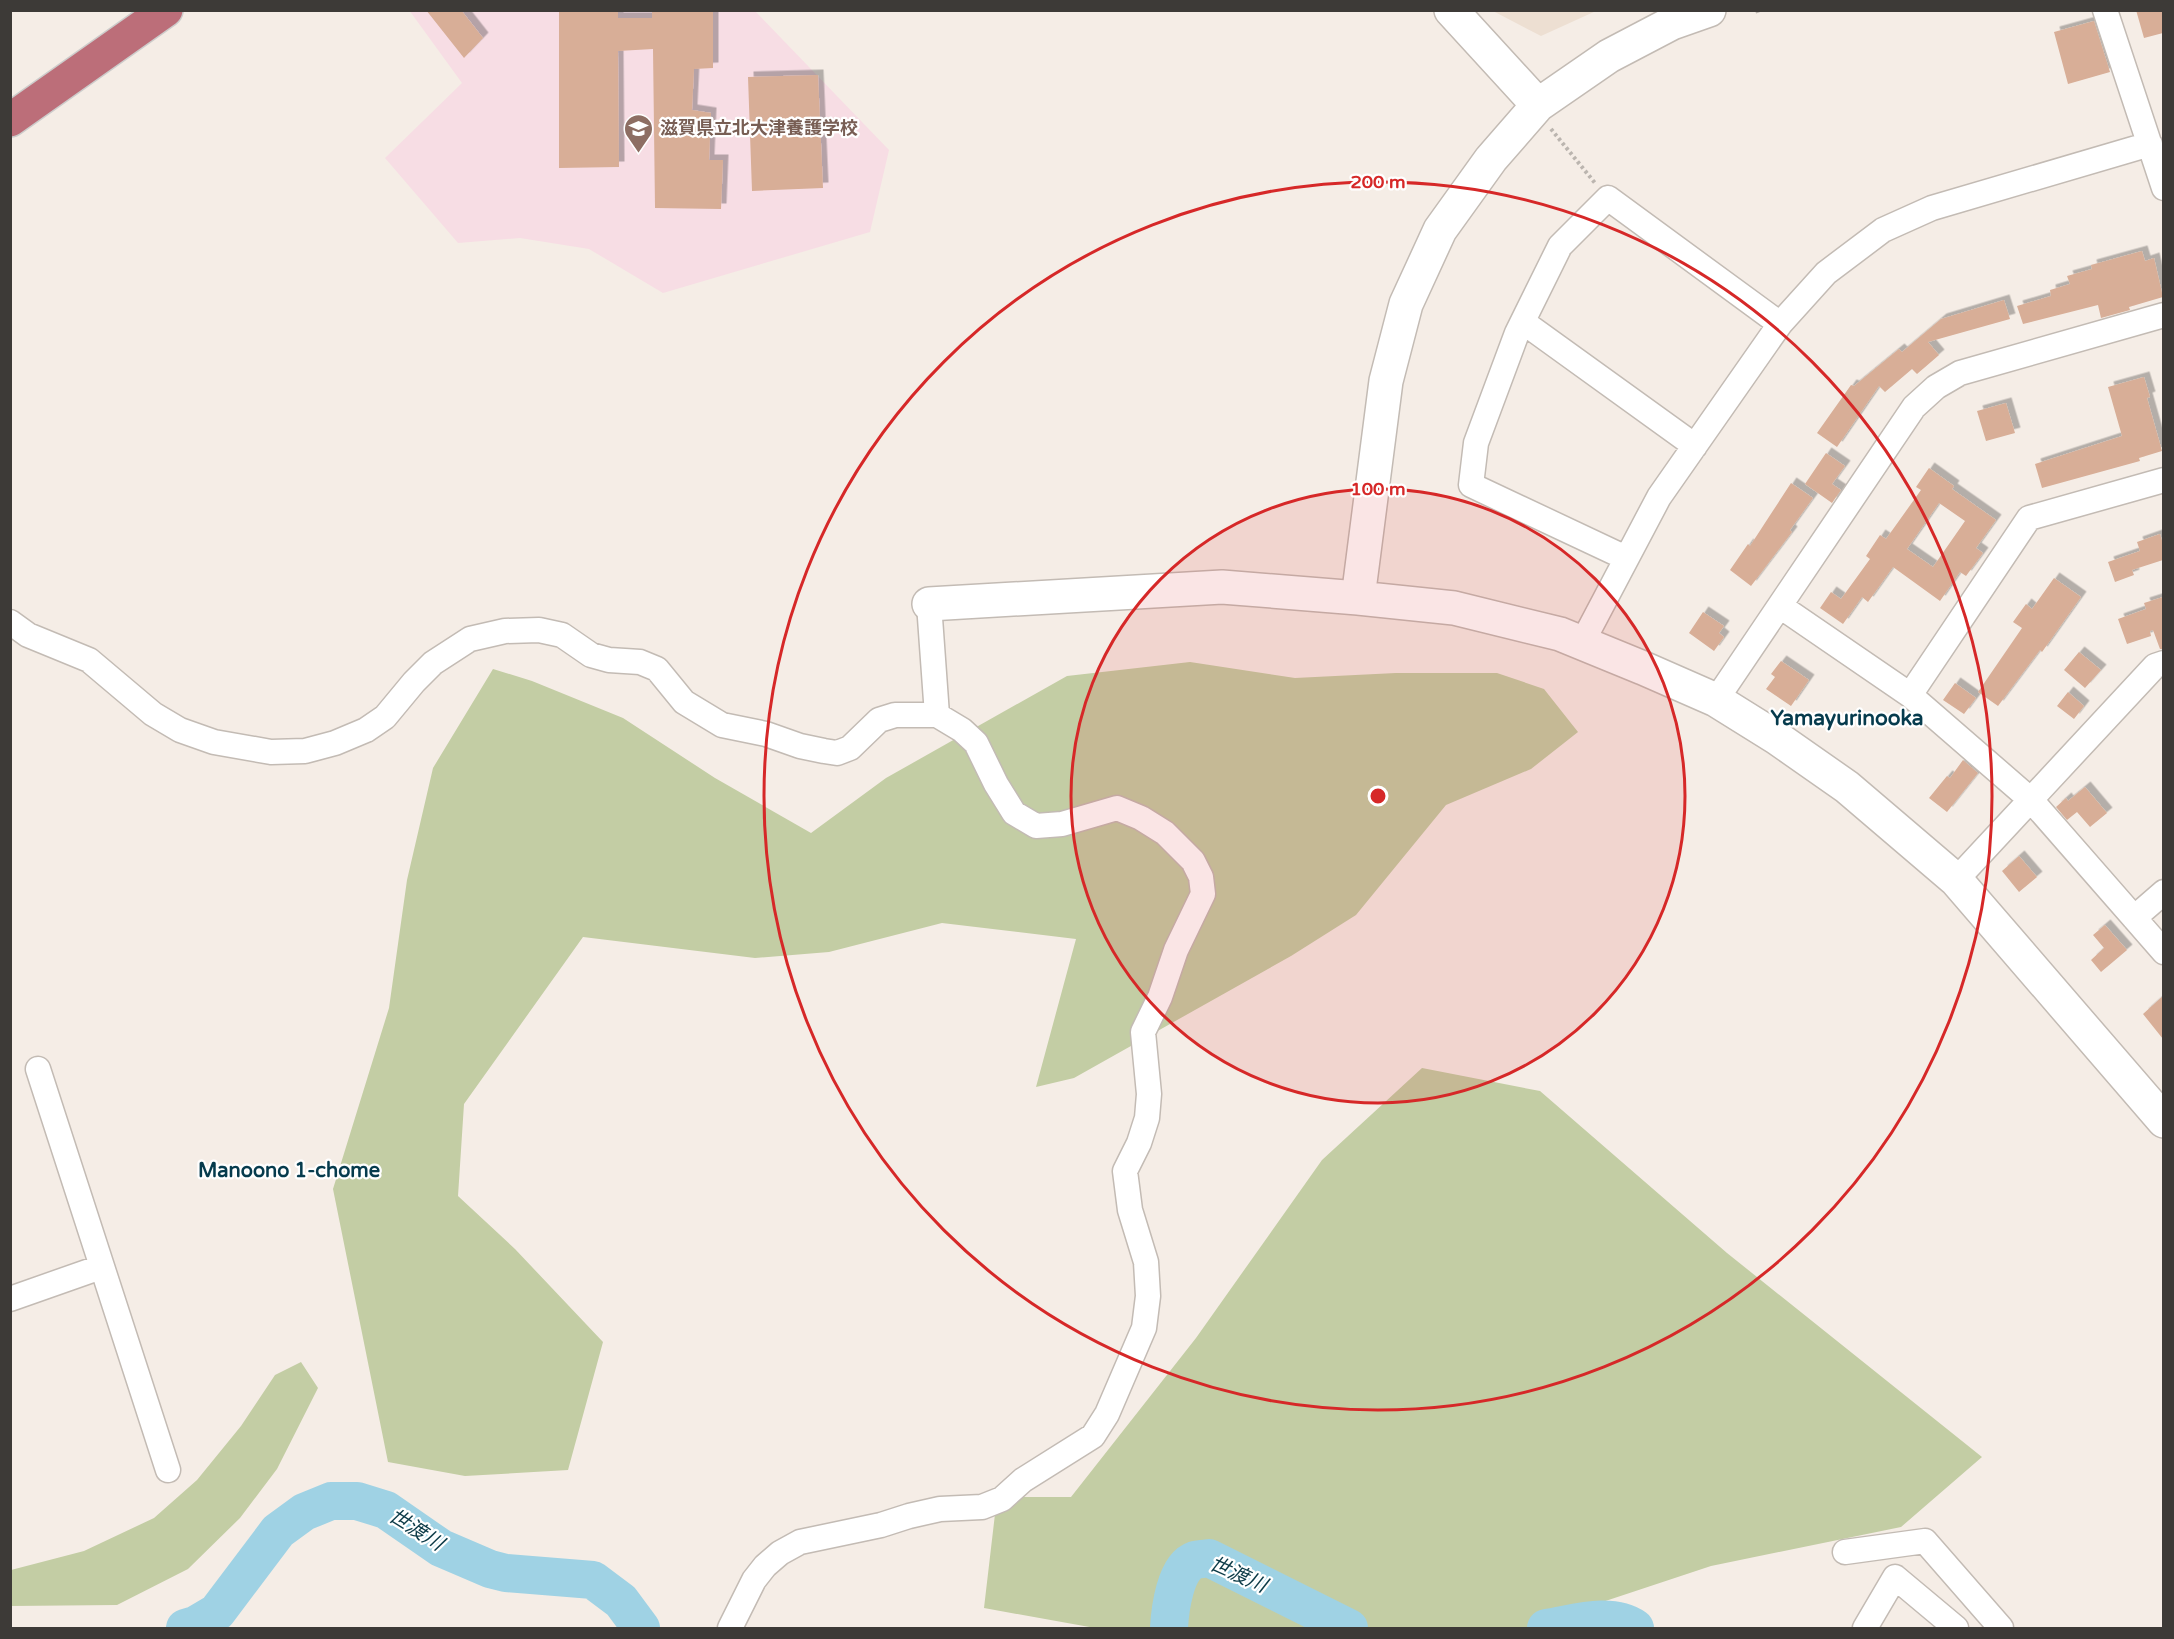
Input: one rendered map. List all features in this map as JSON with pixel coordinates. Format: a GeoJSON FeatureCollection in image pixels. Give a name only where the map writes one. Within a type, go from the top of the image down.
{"type":"FeatureCollection","features":[{"type":"Feature","properties":{"kind":"highway"},"geometry":{"type":"LineString","coordinates":[[10,120],[166,10]]}},
{"type":"Feature","properties":{"kind":"street"},"geometry":{"type":"LineString","coordinates":[[1451,10],[1544,116]]}},
{"type":"Feature","properties":{"kind":"street"},"geometry":{"type":"LineString","coordinates":[[1358,598],[1386,381],[1407,304],[1440,230],[1491,159],[1544,116],[1609,56],[1672,23],[1709,10]]}},
{"type":"Feature","properties":{"kind":"street"},"geometry":{"type":"LineString","coordinates":[[2105,10],[2163,188]]}},
{"type":"Feature","properties":{"kind":"street"},"geometry":{"type":"LineString","coordinates":[[1582,643],[1659,497],[1780,324],[1826,273],[1883,230],[1932,208],[2150,144]]}},
{"type":"Feature","properties":{"kind":"street"},"geometry":{"type":"LineString","coordinates":[[1626,558],[1471,485],[1476,443],[1523,322],[1560,246],[1608,198],[1780,324]]}},
{"type":"Feature","properties":{"kind":"street"},"geometry":{"type":"LineString","coordinates":[[1716,700],[1914,407],[1936,387],[1960,373],[2163,315]]}},
{"type":"Feature","properties":{"kind":"street"},"geometry":{"type":"LineString","coordinates":[[1523,322],[1695,446]]}},
{"type":"Feature","properties":{"kind":"street"},"geometry":{"type":"LineString","coordinates":[[1910,695],[2029,518],[2163,480]]}},
{"type":"Feature","properties":{"kind":"street"},"geometry":{"type":"LineString","coordinates":[[937,715],[929,604],[1222,587],[1454,608],[1560,634],[1716,700],[1777,738],[1847,787],[1956,880],[2163,1122]]}},
{"type":"Feature","properties":{"kind":"street"},"geometry":{"type":"LineString","coordinates":[[1780,606],[1910,695],[2031,800],[2163,952]]}},
{"type":"Feature","properties":{"kind":"street"},"geometry":{"type":"LineString","coordinates":[[10,622],[28,635],[89,660],[153,714],[180,730],[214,742],[271,752],[305,752],[366,730],[385,717],[433,663],[470,639],[506,631],[539,630],[562,635],[591,656],[640,662],[657,669],[684,702],[722,724],[766,734],[800,746],[837,753],[850,748],[879,720],[904,714],[937,715],[962,730],[976,743],[996,784],[1014,813],[1036,826],[1062,824],[1117,808],[1141,818],[1165,833],[1193,861],[1201,877],[1203,894],[1176,950],[1160,997],[1143,1032],[1149,1094],[1147,1118],[1139,1143],[1125,1171],[1130,1210],[1146,1262],[1148,1296],[1144,1328],[1107,1414],[1093,1436],[1023,1480],[1002,1499],[982,1507],[929,1511],[881,1525],[800,1542],[780,1553],[754,1580],[730,1629]]}},
{"type":"Feature","properties":{"kind":"street"},"geometry":{"type":"LineString","coordinates":[[1956,880],[2155,666],[2163,663]]}},
{"type":"Feature","properties":{"kind":"street"},"geometry":{"type":"LineString","coordinates":[[2134,918],[2163,892]]}},
{"type":"Feature","properties":{"kind":"street"},"geometry":{"type":"LineString","coordinates":[[38,1069],[168,1470]]}},
{"type":"Feature","properties":{"kind":"street"},"geometry":{"type":"LineString","coordinates":[[10,1299],[101,1267]]}},
{"type":"Feature","properties":{"kind":"street"},"geometry":{"type":"LineString","coordinates":[[1845,1552],[1925,1541],[2001,1629]]}},
{"type":"Feature","properties":{"kind":"street"},"geometry":{"type":"LineString","coordinates":[[1865,1629],[1895,1577],[1956,1629]]}},
{"type":"Feature","properties":{"kind":"path"},"geometry":{"type":"LineString","coordinates":[[1544,116],[1608,198]]}},
{"type":"Feature","properties":{"kind":"shaded area","name":"滋賀県立北大津養護学校"},"geometry":{"type":"Polygon","coordinates":[[[409,10],[755,11],[889,150],[870,232],[663,293],[589,249],[520,238],[458,243],[385,158],[462,83],[409,10]]]}},
{"type":"Feature","properties":{"kind":"shaded area"},"geometry":{"type":"Polygon","coordinates":[[[1493,10],[1596,11],[1541,36],[1493,10]]]}},
{"type":"Feature","properties":{"kind":"green space"},"geometry":{"type":"Polygon","coordinates":[[[1190,662],[1295,678],[1396,673],[1497,673],[1544,689],[1578,732],[1531,769],[1446,805],[1356,915],[1291,956],[1074,1078],[1036,1087],[1076,939],[942,923],[829,952],[755,958],[583,937],[464,1104],[458,1196],[515,1249],[603,1342],[568,1470],[465,1476],[388,1462],[333,1189],[389,1008],[407,880],[433,768],[493,669],[532,681],[623,718],[715,778],[811,833],[886,778],[1067,676],[1190,662]]]}},
{"type":"Feature","properties":{"kind":"green space"},"geometry":{"type":"Polygon","coordinates":[[[1422,1068],[1540,1091],[1727,1253],[1982,1457],[1901,1527],[1711,1566],[1524,1628],[1095,1628],[984,1608],[997,1497],[1071,1497],[1196,1338],[1322,1160],[1422,1068]]]}},
{"type":"Feature","properties":{"kind":"green space"},"geometry":{"type":"Polygon","coordinates":[[[301,1362],[318,1388],[277,1469],[240,1518],[188,1569],[117,1605],[11,1606],[11,1570],[84,1551],[154,1518],[197,1480],[241,1426],[275,1375],[301,1362]]]}},
{"type":"Feature","properties":{"kind":"building"},"geometry":{"type":"Polygon","coordinates":[[[426,10],[461,10],[483,38],[464,58],[426,10]]]}},
{"type":"Feature","properties":{"kind":"building"},"geometry":{"type":"Polygon","coordinates":[[[559,10],[618,10],[618,18],[652,18],[652,10],[713,10],[713,68],[694,69],[692,110],[711,113],[709,160],[723,160],[721,209],[655,208],[653,49],[618,51],[619,167],[559,168],[559,10]]]}},
{"type":"Feature","properties":{"kind":"building"},"geometry":{"type":"Polygon","coordinates":[[[2136,10],[2163,10],[2163,33],[2144,38],[2136,10]]]}},
{"type":"Feature","properties":{"kind":"building"},"geometry":{"type":"Polygon","coordinates":[[[2094,21],[2110,72],[2068,84],[2054,32],[2094,21]]]}},
{"type":"Feature","properties":{"kind":"building"},"geometry":{"type":"Polygon","coordinates":[[[818,75],[823,188],[752,191],[748,77],[818,75]]]}},
{"type":"Feature","properties":{"kind":"building"},"geometry":{"type":"Polygon","coordinates":[[[2142,251],[2145,261],[2154,258],[2163,297],[2101,318],[2098,305],[2023,324],[2017,306],[2051,296],[2050,290],[2070,284],[2067,276],[2092,269],[2091,265],[2142,251]]]}},
{"type":"Feature","properties":{"kind":"building"},"geometry":{"type":"Polygon","coordinates":[[[2004,300],[2010,319],[1928,342],[1939,355],[1917,374],[1912,369],[1885,392],[1879,386],[1837,447],[1817,433],[1851,385],[1854,386],[1899,349],[1902,352],[1941,319],[2004,300]]]}},
{"type":"Feature","properties":{"kind":"building"},"geometry":{"type":"Polygon","coordinates":[[[2144,377],[2150,397],[2147,398],[2162,451],[2139,458],[2140,461],[2042,488],[2035,464],[2122,436],[2108,387],[2144,377]]]}},
{"type":"Feature","properties":{"kind":"building"},"geometry":{"type":"Polygon","coordinates":[[[2006,403],[2015,433],[1986,441],[1977,411],[2006,403]]]}},
{"type":"Feature","properties":{"kind":"building"},"geometry":{"type":"Polygon","coordinates":[[[1826,453],[1845,466],[1832,484],[1841,490],[1832,503],[1805,484],[1826,453]]]}},
{"type":"Feature","properties":{"kind":"building"},"geometry":{"type":"Polygon","coordinates":[[[1929,468],[1954,486],[1952,489],[1996,520],[1976,548],[1983,553],[1966,576],[1960,572],[1940,601],[1893,567],[1868,602],[1862,597],[1843,624],[1820,608],[1831,592],[1841,599],[1870,559],[1866,556],[1880,535],[1886,539],[1921,490],[1916,487],[1929,468]],[[1939,503],[1907,549],[1933,567],[1965,521],[1939,503]]]}},
{"type":"Feature","properties":{"kind":"building"},"geometry":{"type":"Polygon","coordinates":[[[1791,483],[1813,498],[1790,530],[1792,532],[1751,586],[1730,570],[1748,544],[1750,546],[1791,483]]]}},
{"type":"Feature","properties":{"kind":"building"},"geometry":{"type":"Polygon","coordinates":[[[2160,534],[2163,544],[2163,560],[2132,570],[2134,575],[2115,582],[2108,562],[2140,551],[2137,542],[2160,534]]]}},
{"type":"Feature","properties":{"kind":"building"},"geometry":{"type":"Polygon","coordinates":[[[2054,578],[2081,597],[2042,652],[2040,650],[1998,706],[1978,692],[2022,628],[2013,622],[2026,604],[2032,609],[2054,578]]]}},
{"type":"Feature","properties":{"kind":"building"},"geometry":{"type":"Polygon","coordinates":[[[2163,597],[2163,649],[2160,649],[2153,630],[2150,631],[2151,636],[2127,644],[2118,619],[2146,609],[2144,603],[2163,597]]]}},
{"type":"Feature","properties":{"kind":"building"},"geometry":{"type":"Polygon","coordinates":[[[1703,612],[1724,626],[1719,633],[1724,637],[1714,651],[1689,633],[1703,612]]]}},
{"type":"Feature","properties":{"kind":"building"},"geometry":{"type":"Polygon","coordinates":[[[2079,652],[2101,670],[2085,688],[2064,670],[2079,652]]]}},
{"type":"Feature","properties":{"kind":"building"},"geometry":{"type":"Polygon","coordinates":[[[1781,661],[1809,680],[1791,706],[1766,689],[1775,677],[1771,674],[1781,661]]]}},
{"type":"Feature","properties":{"kind":"building"},"geometry":{"type":"Polygon","coordinates":[[[1955,683],[1976,698],[1964,714],[1943,700],[1955,683]]]}},
{"type":"Feature","properties":{"kind":"building"},"geometry":{"type":"Polygon","coordinates":[[[2068,692],[2084,706],[2074,719],[2057,706],[2068,692]]]}},
{"type":"Feature","properties":{"kind":"building"},"geometry":{"type":"Polygon","coordinates":[[[1963,760],[1978,773],[1947,812],[1929,798],[1947,776],[1950,778],[1963,760]]]}},
{"type":"Feature","properties":{"kind":"building"},"geometry":{"type":"Polygon","coordinates":[[[2085,787],[2107,813],[2090,827],[2077,812],[2067,820],[2056,807],[2066,798],[2068,801],[2085,787]]]}},
{"type":"Feature","properties":{"kind":"building"},"geometry":{"type":"Polygon","coordinates":[[[2019,856],[2037,877],[2019,892],[2002,871],[2019,856]]]}},
{"type":"Feature","properties":{"kind":"building"},"geometry":{"type":"Polygon","coordinates":[[[2105,925],[2127,950],[2101,972],[2091,960],[2104,948],[2093,935],[2105,925]]]}},
{"type":"Feature","properties":{"kind":"building"},"geometry":{"type":"Polygon","coordinates":[[[2163,996],[2163,1039],[2143,1014],[2163,996]]]}},
{"type":"Feature","properties":{"kind":"waterway","name":"世渡川"},"geometry":{"type":"LineString","coordinates":[[185,1628],[217,1612],[278,1531],[304,1512],[331,1501],[357,1501],[386,1510],[441,1548],[490,1569],[506,1573],[593,1580],[621,1601],[641,1628]]}},
{"type":"Feature","properties":{"kind":"waterway","name":"世渡川"},"geometry":{"type":"LineString","coordinates":[[1169,1628],[1175,1590],[1183,1571],[1195,1560],[1209,1558],[1349,1628]]}},
{"type":"Feature","properties":{"kind":"waterway","name":"世渡川"},"geometry":{"type":"LineString","coordinates":[[1546,1628],[1603,1619],[1615,1620],[1635,1628]]}},
{"type":"Feature","properties":{"kind":"place","name":"滋賀県立北大津養護学校"},"geometry":{"type":"Point","coordinates":[639,154]}},
{"type":"Feature","properties":{"kind":"district","name":"Yamayurinooka"},"geometry":{"type":"Point","coordinates":[1847,718]}},
{"type":"Feature","properties":{"kind":"district","name":"Manoono 1-chome"},"geometry":{"type":"Point","coordinates":[289,1171]}}]}
